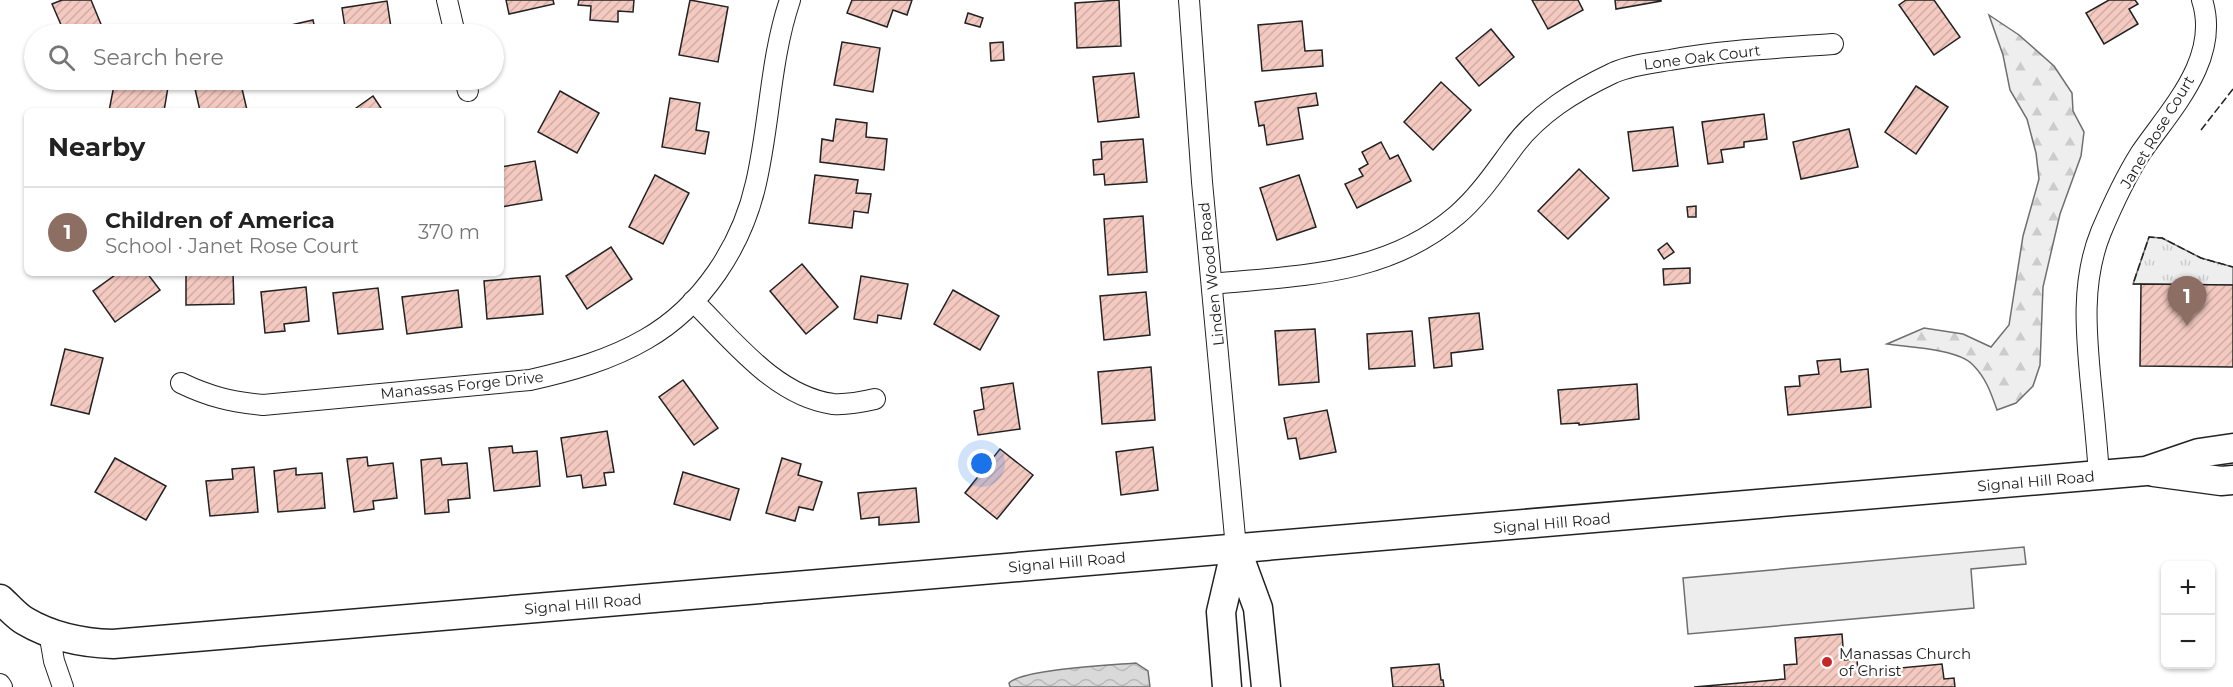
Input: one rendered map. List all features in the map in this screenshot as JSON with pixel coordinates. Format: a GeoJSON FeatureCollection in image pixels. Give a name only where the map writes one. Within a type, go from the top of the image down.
{"type":"FeatureCollection","features":[{"type":"Feature","properties":{"kind":"main road","name":"Signal Hill Road"},"geometry":{"type":"LineString","coordinates":[[0,599],[24,620],[49,632],[80,641],[113,644],[2100,476],[2146,471],[2199,453],[2233,448]]}},
{"type":"Feature","properties":{"kind":"main road","name":"Signal Hill Road"},"geometry":{"type":"LineString","coordinates":[[2146,471],[2221,481],[2233,480]]}},
{"type":"Feature","properties":{"kind":"main road"},"geometry":{"type":"LineString","coordinates":[[1227,687],[1221,612],[1236,548]]}},
{"type":"Feature","properties":{"kind":"main road"},"geometry":{"type":"LineString","coordinates":[[1236,548],[1258,608],[1266,687]]}},
{"type":"Feature","properties":{"kind":"street"},"geometry":{"type":"LineString","coordinates":[[447,0],[453,24]]}},
{"type":"Feature","properties":{"kind":"street","name":"Manassas Forge Drive"},"geometry":{"type":"LineString","coordinates":[[182,382],[202,393],[229,402],[263,405],[530,380],[565,372],[607,358],[646,339],[671,322],[693,301],[727,257],[743,225],[756,184],[779,36],[790,0]]}},
{"type":"Feature","properties":{"kind":"street","name":"Linden Wood Road"},"geometry":{"type":"LineString","coordinates":[[1189,0],[1202,182],[1236,548]]}},
{"type":"Feature","properties":{"kind":"street","name":"Janet Rose Court"},"geometry":{"type":"LineString","coordinates":[[2100,476],[2086,336],[2087,289],[2091,261],[2101,232],[2139,156],[2188,85],[2202,56],[2206,28],[2202,0]]}},
{"type":"Feature","properties":{"kind":"street","name":"Lone Oak Court"},"geometry":{"type":"LineString","coordinates":[[1212,284],[1340,271],[1377,260],[1413,244],[1458,214],[1487,183],[1527,132],[1553,108],[1577,91],[1616,72],[1641,64],[1700,54],[1833,44]]}},
{"type":"Feature","properties":{"kind":"street"},"geometry":{"type":"LineString","coordinates":[[693,301],[765,371],[793,389],[816,400],[836,404],[875,399]]}},
{"type":"Feature","properties":{"kind":"street"},"geometry":{"type":"LineString","coordinates":[[49,632],[54,662],[63,687]]}},
{"type":"Feature","properties":{"kind":"green space"},"geometry":{"type":"Polygon","coordinates":[[[1989,15],[2019,35],[2054,66],[2072,93],[2073,111],[2084,132],[2081,156],[2060,214],[2043,287],[2040,365],[2033,386],[2016,403],[1997,410],[1985,380],[1978,370],[1966,360],[1945,352],[1887,344],[1924,328],[1963,334],[1991,347],[2009,325],[2023,236],[2039,179],[2036,153],[2027,119],[2010,90],[2003,55],[1989,15]]]}},
{"type":"Feature","properties":{"kind":"green space"},"geometry":{"type":"Polygon","coordinates":[[[2149,237],[2162,238],[2201,258],[2233,267],[2233,285],[2133,284],[2149,237]]]}},
{"type":"Feature","properties":{"kind":"shaded area"},"geometry":{"type":"Polygon","coordinates":[[[2024,547],[2026,564],[1971,569],[1974,608],[1688,634],[1683,578],[2024,547]]]}},
{"type":"Feature","properties":{"kind":"water"},"geometry":{"type":"Polygon","coordinates":[[[1136,663],[1148,671],[1150,687],[1010,687],[1009,683],[1017,678],[1049,671],[1136,663]]]}},
{"type":"Feature","properties":{"kind":"building"},"geometry":{"type":"Polygon","coordinates":[[[62,0],[91,0],[101,24],[61,24],[52,4],[62,0]]]}},
{"type":"Feature","properties":{"kind":"building"},"geometry":{"type":"Polygon","coordinates":[[[506,0],[553,0],[554,4],[509,14],[506,0]]]}},
{"type":"Feature","properties":{"kind":"building"},"geometry":{"type":"Polygon","coordinates":[[[579,0],[634,0],[633,12],[618,11],[618,22],[590,20],[591,6],[578,5],[579,0]]]}},
{"type":"Feature","properties":{"kind":"building"},"geometry":{"type":"Polygon","coordinates":[[[690,0],[728,7],[718,62],[679,55],[690,0]]]}},
{"type":"Feature","properties":{"kind":"building"},"geometry":{"type":"Polygon","coordinates":[[[852,0],[912,0],[907,15],[893,10],[887,27],[847,13],[852,0]]]}},
{"type":"Feature","properties":{"kind":"building"},"geometry":{"type":"Polygon","coordinates":[[[1119,0],[1121,46],[1077,48],[1075,3],[1119,0]]]}},
{"type":"Feature","properties":{"kind":"building"},"geometry":{"type":"Polygon","coordinates":[[[1532,0],[1578,0],[1583,10],[1548,29],[1532,0]]]}},
{"type":"Feature","properties":{"kind":"building"},"geometry":{"type":"Polygon","coordinates":[[[1615,0],[1661,0],[1661,1],[1616,9],[1615,0]]]}},
{"type":"Feature","properties":{"kind":"building"},"geometry":{"type":"Polygon","coordinates":[[[1906,0],[1934,0],[1960,37],[1934,55],[1899,5],[1906,0]]]}},
{"type":"Feature","properties":{"kind":"building"},"geometry":{"type":"Polygon","coordinates":[[[2109,0],[2135,0],[2138,4],[2129,9],[2138,24],[2104,44],[2086,13],[2109,0]]]}},
{"type":"Feature","properties":{"kind":"building"},"geometry":{"type":"Polygon","coordinates":[[[387,1],[390,24],[344,24],[342,8],[387,1]]]}},
{"type":"Feature","properties":{"kind":"building"},"geometry":{"type":"Polygon","coordinates":[[[968,13],[983,18],[980,27],[965,23],[968,13]]]}},
{"type":"Feature","properties":{"kind":"building"},"geometry":{"type":"Polygon","coordinates":[[[313,20],[314,24],[295,24],[313,20]]]}},
{"type":"Feature","properties":{"kind":"building"},"geometry":{"type":"Polygon","coordinates":[[[1302,21],[1305,51],[1322,50],[1323,66],[1262,71],[1258,25],[1302,21]]]}},
{"type":"Feature","properties":{"kind":"building"},"geometry":{"type":"Polygon","coordinates":[[[1491,29],[1514,57],[1479,86],[1456,58],[1491,29]]]}},
{"type":"Feature","properties":{"kind":"building"},"geometry":{"type":"Polygon","coordinates":[[[842,42],[880,48],[873,92],[834,85],[842,42]]]}},
{"type":"Feature","properties":{"kind":"building"},"geometry":{"type":"Polygon","coordinates":[[[1003,42],[1004,60],[991,61],[990,43],[1003,42]]]}},
{"type":"Feature","properties":{"kind":"building"},"geometry":{"type":"Polygon","coordinates":[[[1134,73],[1139,117],[1098,122],[1093,77],[1134,73]]]}},
{"type":"Feature","properties":{"kind":"building"},"geometry":{"type":"Polygon","coordinates":[[[1441,82],[1471,110],[1433,150],[1404,122],[1441,82]]]}},
{"type":"Feature","properties":{"kind":"building"},"geometry":{"type":"Polygon","coordinates":[[[1916,86],[1948,107],[1916,154],[1885,132],[1916,86]]]}},
{"type":"Feature","properties":{"kind":"building"},"geometry":{"type":"Polygon","coordinates":[[[113,90],[168,90],[164,108],[110,108],[113,90]]]}},
{"type":"Feature","properties":{"kind":"building"},"geometry":{"type":"Polygon","coordinates":[[[195,90],[242,90],[247,108],[199,108],[195,90]]]}},
{"type":"Feature","properties":{"kind":"building"},"geometry":{"type":"Polygon","coordinates":[[[560,91],[599,113],[577,153],[538,132],[560,91]]]}},
{"type":"Feature","properties":{"kind":"building"},"geometry":{"type":"Polygon","coordinates":[[[1316,93],[1318,105],[1298,108],[1303,139],[1267,145],[1264,125],[1259,126],[1255,102],[1316,93]]]}},
{"type":"Feature","properties":{"kind":"building"},"geometry":{"type":"Polygon","coordinates":[[[373,96],[381,108],[356,108],[373,96]]]}},
{"type":"Feature","properties":{"kind":"building"},"geometry":{"type":"Polygon","coordinates":[[[670,98],[700,103],[696,130],[709,132],[705,154],[662,147],[670,98]]]}},
{"type":"Feature","properties":{"kind":"building"},"geometry":{"type":"Polygon","coordinates":[[[1764,114],[1767,139],[1744,142],[1744,147],[1721,150],[1723,162],[1708,164],[1702,122],[1764,114]]]}},
{"type":"Feature","properties":{"kind":"building"},"geometry":{"type":"Polygon","coordinates":[[[836,119],[867,123],[866,137],[887,139],[884,170],[820,162],[822,139],[833,141],[836,119]]]}},
{"type":"Feature","properties":{"kind":"building"},"geometry":{"type":"Polygon","coordinates":[[[1673,127],[1678,166],[1633,171],[1628,132],[1673,127]]]}},
{"type":"Feature","properties":{"kind":"building"},"geometry":{"type":"Polygon","coordinates":[[[1849,129],[1858,167],[1801,179],[1793,142],[1849,129]]]}},
{"type":"Feature","properties":{"kind":"building"},"geometry":{"type":"Polygon","coordinates":[[[1143,139],[1147,182],[1105,185],[1104,174],[1094,175],[1093,160],[1102,159],[1101,142],[1143,139]]]}},
{"type":"Feature","properties":{"kind":"building"},"geometry":{"type":"Polygon","coordinates":[[[1381,142],[1390,159],[1398,155],[1411,181],[1357,208],[1345,184],[1363,176],[1359,169],[1368,164],[1362,152],[1381,142]]]}},
{"type":"Feature","properties":{"kind":"building"},"geometry":{"type":"Polygon","coordinates":[[[535,161],[542,200],[504,206],[504,166],[535,161]]]}},
{"type":"Feature","properties":{"kind":"building"},"geometry":{"type":"Polygon","coordinates":[[[1579,169],[1609,198],[1568,239],[1538,211],[1579,169]]]}},
{"type":"Feature","properties":{"kind":"building"},"geometry":{"type":"Polygon","coordinates":[[[655,175],[689,193],[663,244],[629,227],[655,175]]]}},
{"type":"Feature","properties":{"kind":"building"},"geometry":{"type":"Polygon","coordinates":[[[815,175],[858,180],[856,193],[871,194],[868,213],[854,211],[852,228],[809,223],[815,175]]]}},
{"type":"Feature","properties":{"kind":"building"},"geometry":{"type":"Polygon","coordinates":[[[1299,175],[1316,227],[1277,240],[1260,188],[1299,175]]]}},
{"type":"Feature","properties":{"kind":"building"},"geometry":{"type":"Polygon","coordinates":[[[1696,206],[1696,217],[1688,217],[1687,207],[1696,206]]]}},
{"type":"Feature","properties":{"kind":"building"},"geometry":{"type":"Polygon","coordinates":[[[1143,216],[1147,272],[1108,275],[1104,219],[1143,216]]]}},
{"type":"Feature","properties":{"kind":"building"},"geometry":{"type":"Polygon","coordinates":[[[1667,243],[1674,252],[1664,259],[1658,250],[1667,243]]]}},
{"type":"Feature","properties":{"kind":"building"},"geometry":{"type":"Polygon","coordinates":[[[611,247],[632,279],[587,309],[566,276],[611,247]]]}},
{"type":"Feature","properties":{"kind":"building"},"geometry":{"type":"Polygon","coordinates":[[[802,264],[838,307],[806,334],[770,291],[802,264]]]}},
{"type":"Feature","properties":{"kind":"building"},"geometry":{"type":"Polygon","coordinates":[[[1690,268],[1690,283],[1664,285],[1663,269],[1690,268]]]}},
{"type":"Feature","properties":{"kind":"building"},"geometry":{"type":"Polygon","coordinates":[[[114,276],[149,276],[160,290],[115,322],[93,291],[114,276]]]}},
{"type":"Feature","properties":{"kind":"building"},"geometry":{"type":"Polygon","coordinates":[[[186,276],[233,276],[234,304],[186,305],[186,276]]]}},
{"type":"Feature","properties":{"kind":"building"},"geometry":{"type":"Polygon","coordinates":[[[540,276],[543,314],[487,319],[484,281],[540,276]]]}},
{"type":"Feature","properties":{"kind":"building"},"geometry":{"type":"Polygon","coordinates":[[[861,276],[908,284],[901,319],[878,315],[877,323],[854,319],[861,276]]]}},
{"type":"Feature","properties":{"kind":"building"},"geometry":{"type":"Polygon","coordinates":[[[2141,284],[2233,285],[2233,367],[2140,366],[2141,284]]]}},
{"type":"Feature","properties":{"kind":"building"},"geometry":{"type":"Polygon","coordinates":[[[306,287],[309,321],[284,324],[285,331],[265,333],[261,292],[306,287]]]}},
{"type":"Feature","properties":{"kind":"building"},"geometry":{"type":"Polygon","coordinates":[[[378,288],[383,329],[338,334],[333,293],[378,288]]]}},
{"type":"Feature","properties":{"kind":"building"},"geometry":{"type":"Polygon","coordinates":[[[458,290],[462,327],[407,334],[402,297],[458,290]]]}},
{"type":"Feature","properties":{"kind":"building"},"geometry":{"type":"Polygon","coordinates":[[[953,290],[999,316],[980,350],[934,324],[953,290]]]}},
{"type":"Feature","properties":{"kind":"building"},"geometry":{"type":"Polygon","coordinates":[[[1146,292],[1150,335],[1104,340],[1100,296],[1146,292]]]}},
{"type":"Feature","properties":{"kind":"building"},"geometry":{"type":"Polygon","coordinates":[[[1479,313],[1483,349],[1451,353],[1452,366],[1434,368],[1429,318],[1479,313]]]}},
{"type":"Feature","properties":{"kind":"building"},"geometry":{"type":"Polygon","coordinates":[[[1315,329],[1319,382],[1279,385],[1275,331],[1315,329]]]}},
{"type":"Feature","properties":{"kind":"building"},"geometry":{"type":"Polygon","coordinates":[[[1412,331],[1415,366],[1369,369],[1367,334],[1412,331]]]}},
{"type":"Feature","properties":{"kind":"building"},"geometry":{"type":"Polygon","coordinates":[[[65,349],[103,358],[89,414],[51,405],[65,349]]]}},
{"type":"Feature","properties":{"kind":"building"},"geometry":{"type":"Polygon","coordinates":[[[1840,359],[1841,372],[1868,369],[1871,407],[1788,415],[1785,387],[1800,386],[1799,376],[1819,374],[1817,361],[1840,359]]]}},
{"type":"Feature","properties":{"kind":"building"},"geometry":{"type":"Polygon","coordinates":[[[1151,367],[1155,420],[1102,424],[1098,372],[1151,367]]]}},
{"type":"Feature","properties":{"kind":"building"},"geometry":{"type":"Polygon","coordinates":[[[683,380],[718,428],[694,445],[659,397],[683,380]]]}},
{"type":"Feature","properties":{"kind":"building"},"geometry":{"type":"Polygon","coordinates":[[[1013,383],[1020,429],[978,435],[974,411],[984,409],[981,388],[1013,383]]]}},
{"type":"Feature","properties":{"kind":"building"},"geometry":{"type":"Polygon","coordinates":[[[1637,384],[1639,419],[1579,425],[1579,423],[1561,424],[1558,390],[1637,384]]]}},
{"type":"Feature","properties":{"kind":"building"},"geometry":{"type":"Polygon","coordinates":[[[1327,410],[1336,452],[1300,459],[1296,438],[1288,439],[1284,418],[1327,410]]]}},
{"type":"Feature","properties":{"kind":"building"},"geometry":{"type":"Polygon","coordinates":[[[607,431],[614,472],[604,473],[606,485],[583,488],[581,475],[567,477],[561,438],[607,431]]]}},
{"type":"Feature","properties":{"kind":"building"},"geometry":{"type":"Polygon","coordinates":[[[512,446],[513,453],[537,451],[540,486],[494,491],[489,448],[512,446]]]}},
{"type":"Feature","properties":{"kind":"building"},"geometry":{"type":"Polygon","coordinates":[[[1153,447],[1158,490],[1121,495],[1116,452],[1153,447]]]}},
{"type":"Feature","properties":{"kind":"building"},"geometry":{"type":"Polygon","coordinates":[[[1000,449],[1033,475],[997,519],[965,493],[1000,449]]]}},
{"type":"Feature","properties":{"kind":"building"},"geometry":{"type":"Polygon","coordinates":[[[367,457],[368,466],[393,463],[397,498],[373,501],[374,509],[354,512],[347,459],[367,457]]]}},
{"type":"Feature","properties":{"kind":"building"},"geometry":{"type":"Polygon","coordinates":[[[115,458],[166,486],[146,520],[95,492],[115,458]]]}},
{"type":"Feature","properties":{"kind":"building"},"geometry":{"type":"Polygon","coordinates":[[[441,458],[442,465],[467,463],[470,498],[448,500],[449,512],[425,514],[421,460],[441,458]]]}},
{"type":"Feature","properties":{"kind":"building"},"geometry":{"type":"Polygon","coordinates":[[[782,458],[801,464],[798,475],[822,482],[813,510],[799,507],[795,521],[766,513],[782,458]]]}},
{"type":"Feature","properties":{"kind":"building"},"geometry":{"type":"Polygon","coordinates":[[[254,467],[258,512],[210,516],[206,481],[233,479],[232,469],[254,467]]]}},
{"type":"Feature","properties":{"kind":"building"},"geometry":{"type":"Polygon","coordinates":[[[296,468],[296,475],[322,473],[325,508],[278,512],[274,471],[296,468]]]}},
{"type":"Feature","properties":{"kind":"building"},"geometry":{"type":"Polygon","coordinates":[[[683,472],[739,489],[730,520],[674,504],[683,472]]]}},
{"type":"Feature","properties":{"kind":"building"},"geometry":{"type":"Polygon","coordinates":[[[916,488],[919,522],[879,525],[879,517],[861,519],[858,493],[916,488]]]}},
{"type":"Feature","properties":{"kind":"building","name":"Manassas Church of Christ"},"geometry":{"type":"Polygon","coordinates":[[[1842,634],[1844,660],[1857,659],[1858,672],[1942,664],[1944,679],[1954,678],[1955,687],[1694,687],[1785,679],[1784,665],[1797,664],[1795,638],[1842,634]]]}},
{"type":"Feature","properties":{"kind":"building"},"geometry":{"type":"Polygon","coordinates":[[[1439,664],[1444,687],[1393,687],[1391,668],[1439,664]]]}},
{"type":"Feature","properties":{"kind":"fence"},"geometry":{"type":"LineString","coordinates":[[2201,130],[2233,89]]}},
{"type":"Feature","properties":{"kind":"fence"},"geometry":{"type":"LineString","coordinates":[[2141,284],[2133,284],[2149,237],[2162,238],[2201,258],[2233,267]]}},
{"type":"Feature","properties":{"kind":"place","name":"Children of America"},"geometry":{"type":"Point","coordinates":[2187,326]}},
{"type":"Feature","properties":{"kind":"place","name":"Manassas Church of Christ"},"geometry":{"type":"Point","coordinates":[1827,662]}}]}
